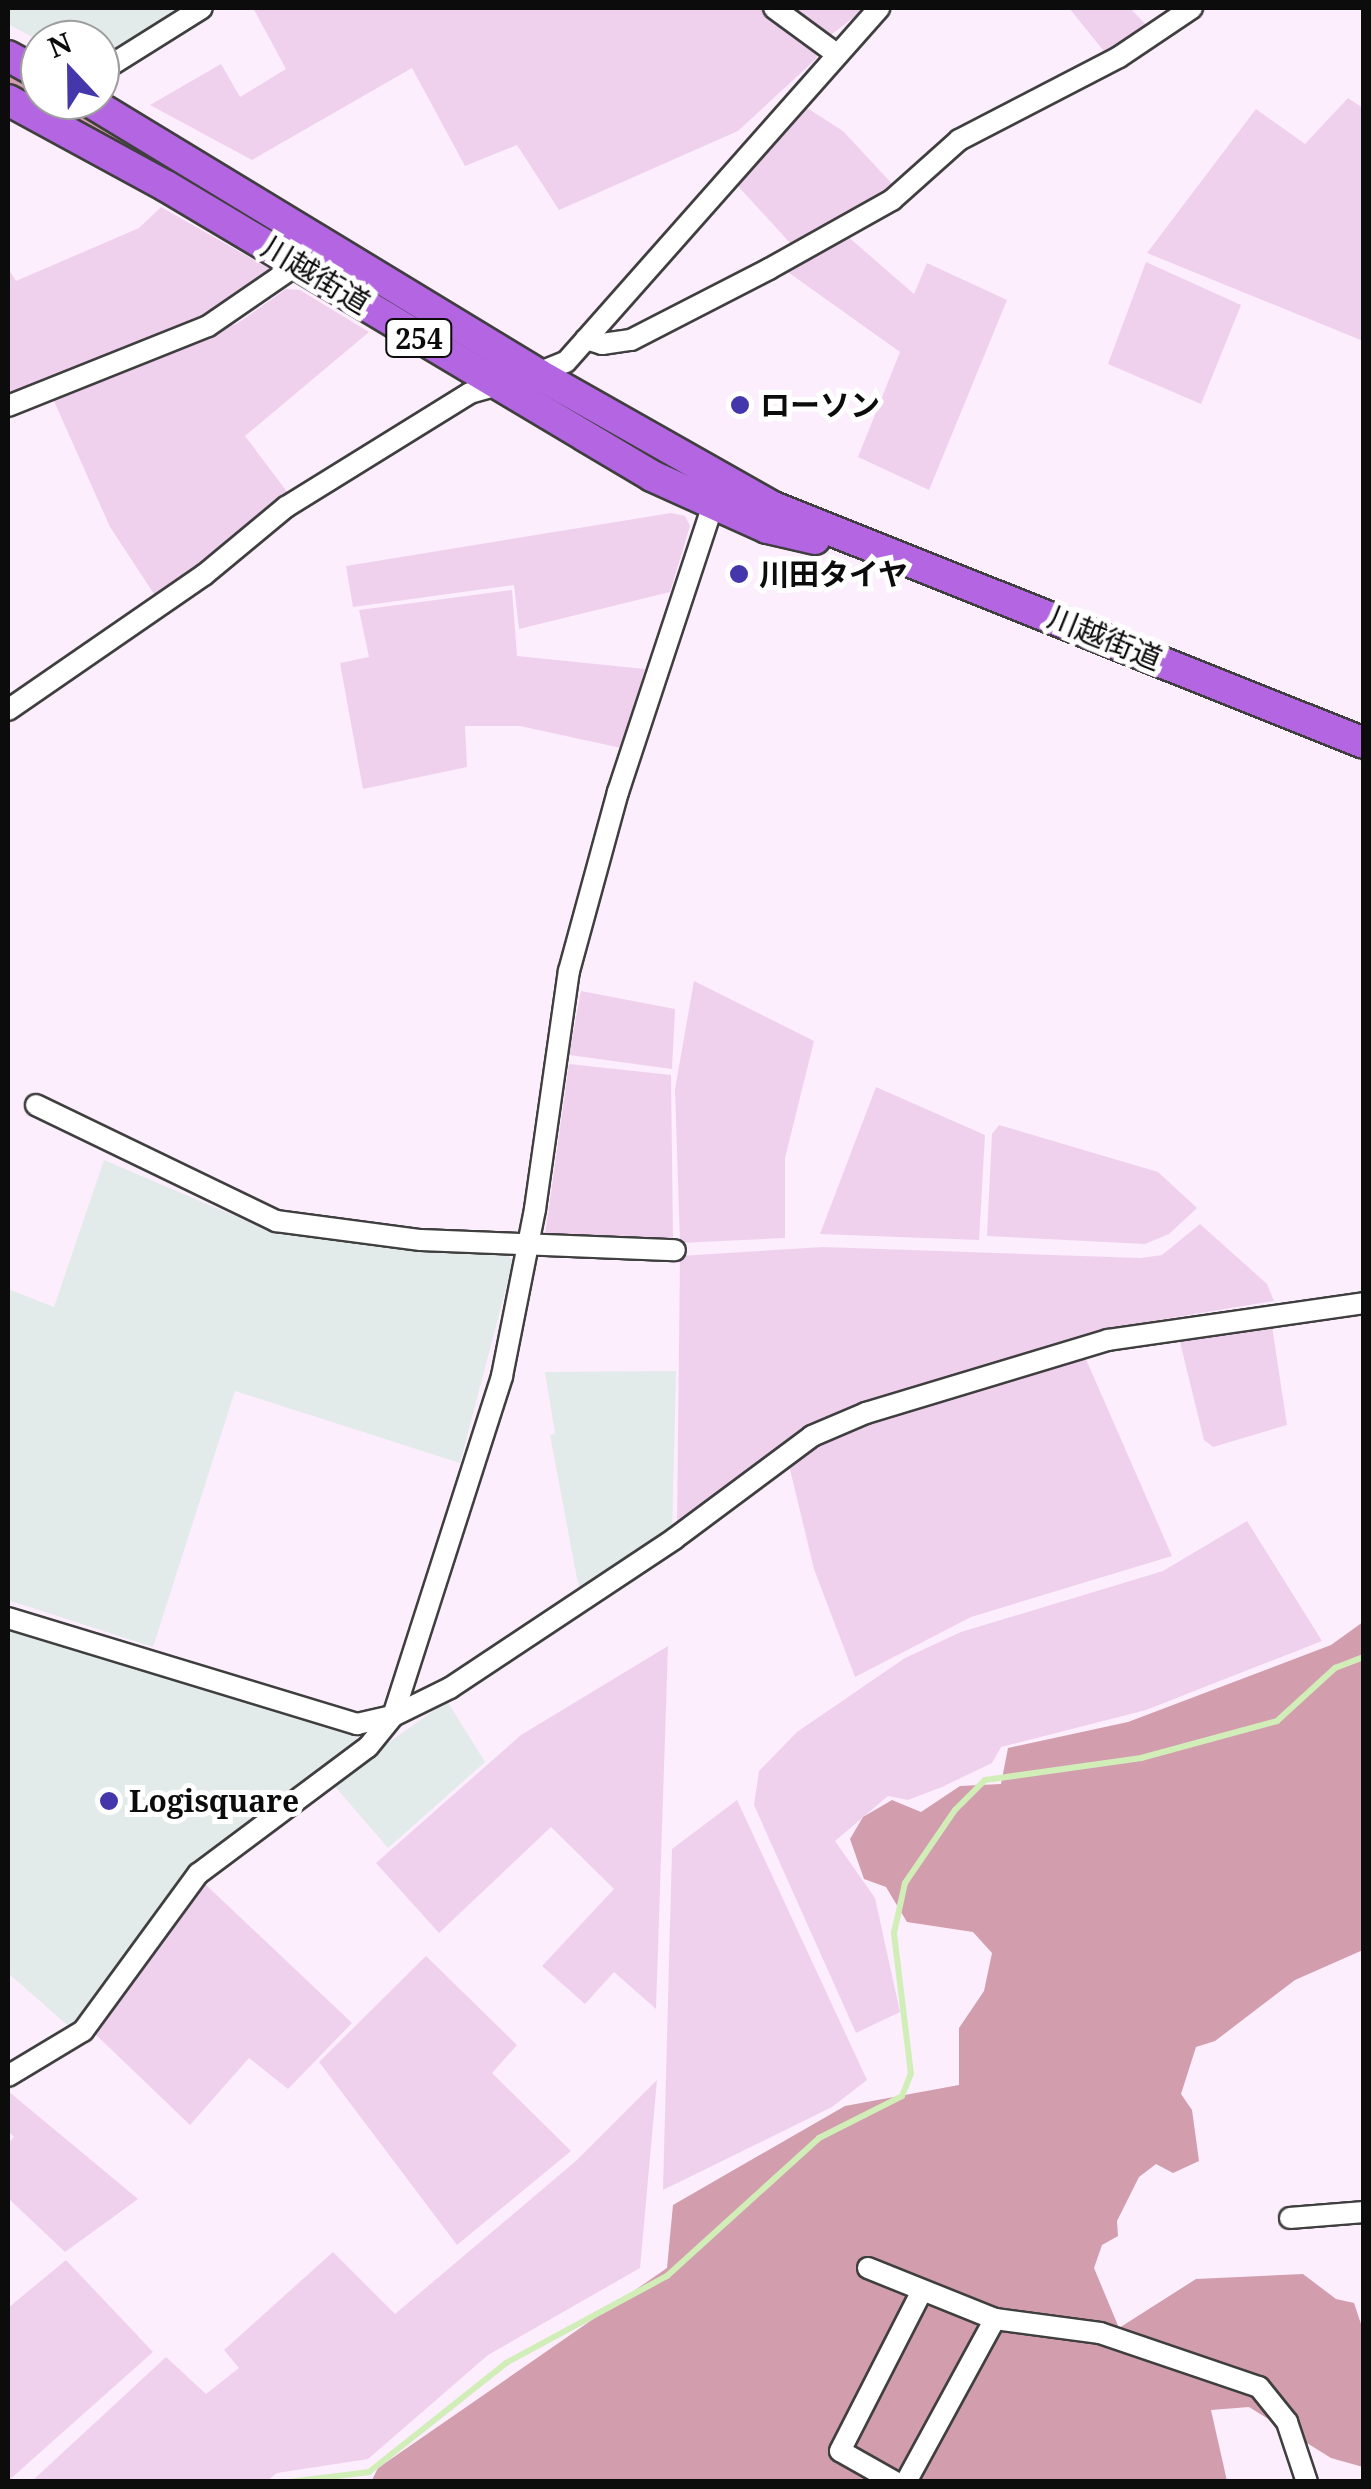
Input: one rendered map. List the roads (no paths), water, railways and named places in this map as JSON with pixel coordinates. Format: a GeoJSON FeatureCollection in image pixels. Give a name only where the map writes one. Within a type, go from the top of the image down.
{"type":"FeatureCollection","features":[{"type":"Feature","properties":{"kind":"highway","name":"川越街道"},"geometry":{"type":"LineString","coordinates":[[8,100],[300,265],[496,385],[713,505],[798,538],[843,540]]}},
{"type":"Feature","properties":{"kind":"highway","name":"川越街道"},"geometry":{"type":"LineString","coordinates":[[120,119],[327,241],[538,374],[738,489],[843,540],[1087,630],[1364,743]]}},
{"type":"Feature","properties":{"kind":"street"},"geometry":{"type":"LineString","coordinates":[[120,59],[202,8]]}},
{"type":"Feature","properties":{"kind":"street"},"geometry":{"type":"LineString","coordinates":[[774,8],[834,52]]}},
{"type":"Feature","properties":{"kind":"street"},"geometry":{"type":"LineString","coordinates":[[8,710],[204,575],[286,507],[470,393],[566,362],[834,52],[880,8]]}},
{"type":"Feature","properties":{"kind":"street"},"geometry":{"type":"LineString","coordinates":[[586,339],[631,340],[769,269],[892,200],[959,140],[1119,57],[1192,8]]}},
{"type":"Feature","properties":{"kind":"street"},"geometry":{"type":"LineString","coordinates":[[8,406],[208,326],[300,265],[327,241]]}},
{"type":"Feature","properties":{"kind":"street"},"geometry":{"type":"LineString","coordinates":[[8,2076],[83,2031],[198,1874],[368,1746],[393,1716],[502,1376],[528,1244],[569,971],[618,792],[713,505]]}},
{"type":"Feature","properties":{"kind":"street"},"geometry":{"type":"LineString","coordinates":[[36,1105],[276,1222],[421,1240],[676,1250]]}},
{"type":"Feature","properties":{"kind":"street"},"geometry":{"type":"LineString","coordinates":[[8,1618],[329,1721],[357,1724],[393,1716],[450,1688],[674,1539],[812,1436],[866,1413],[1108,1340],[1364,1303]]}},
{"type":"Feature","properties":{"kind":"street"},"geometry":{"type":"LineString","coordinates":[[1290,2218],[1364,2212]]}},
{"type":"Feature","properties":{"kind":"street"},"geometry":{"type":"LineString","coordinates":[[868,2268],[995,2319],[1100,2333],[1259,2387],[1287,2422],[1307,2482]]}},
{"type":"Feature","properties":{"kind":"street"},"geometry":{"type":"LineString","coordinates":[[895,2482],[840,2451],[922,2292]]}},
{"type":"Feature","properties":{"kind":"street"},"geometry":{"type":"LineString","coordinates":[[906,2482],[995,2319]]}},
{"type":"Feature","properties":{"kind":"waterway"},"geometry":{"type":"LineString","coordinates":[[289,2482],[369,2472],[506,2363],[667,2276],[819,2138],[902,2096],[911,2074],[894,1933],[905,1883],[955,1810],[985,1780],[1141,1758],[1277,1721],[1335,1668],[1364,1657]]}},
{"type":"Feature","properties":{"kind":"place","name":"ローソン"},"geometry":{"type":"Point","coordinates":[740,405]}},
{"type":"Feature","properties":{"kind":"place","name":"川田タイヤ"},"geometry":{"type":"Point","coordinates":[739,574]}},
{"type":"Feature","properties":{"kind":"place","name":"Logisquare"},"geometry":{"type":"Point","coordinates":[109,1801]}}]}
